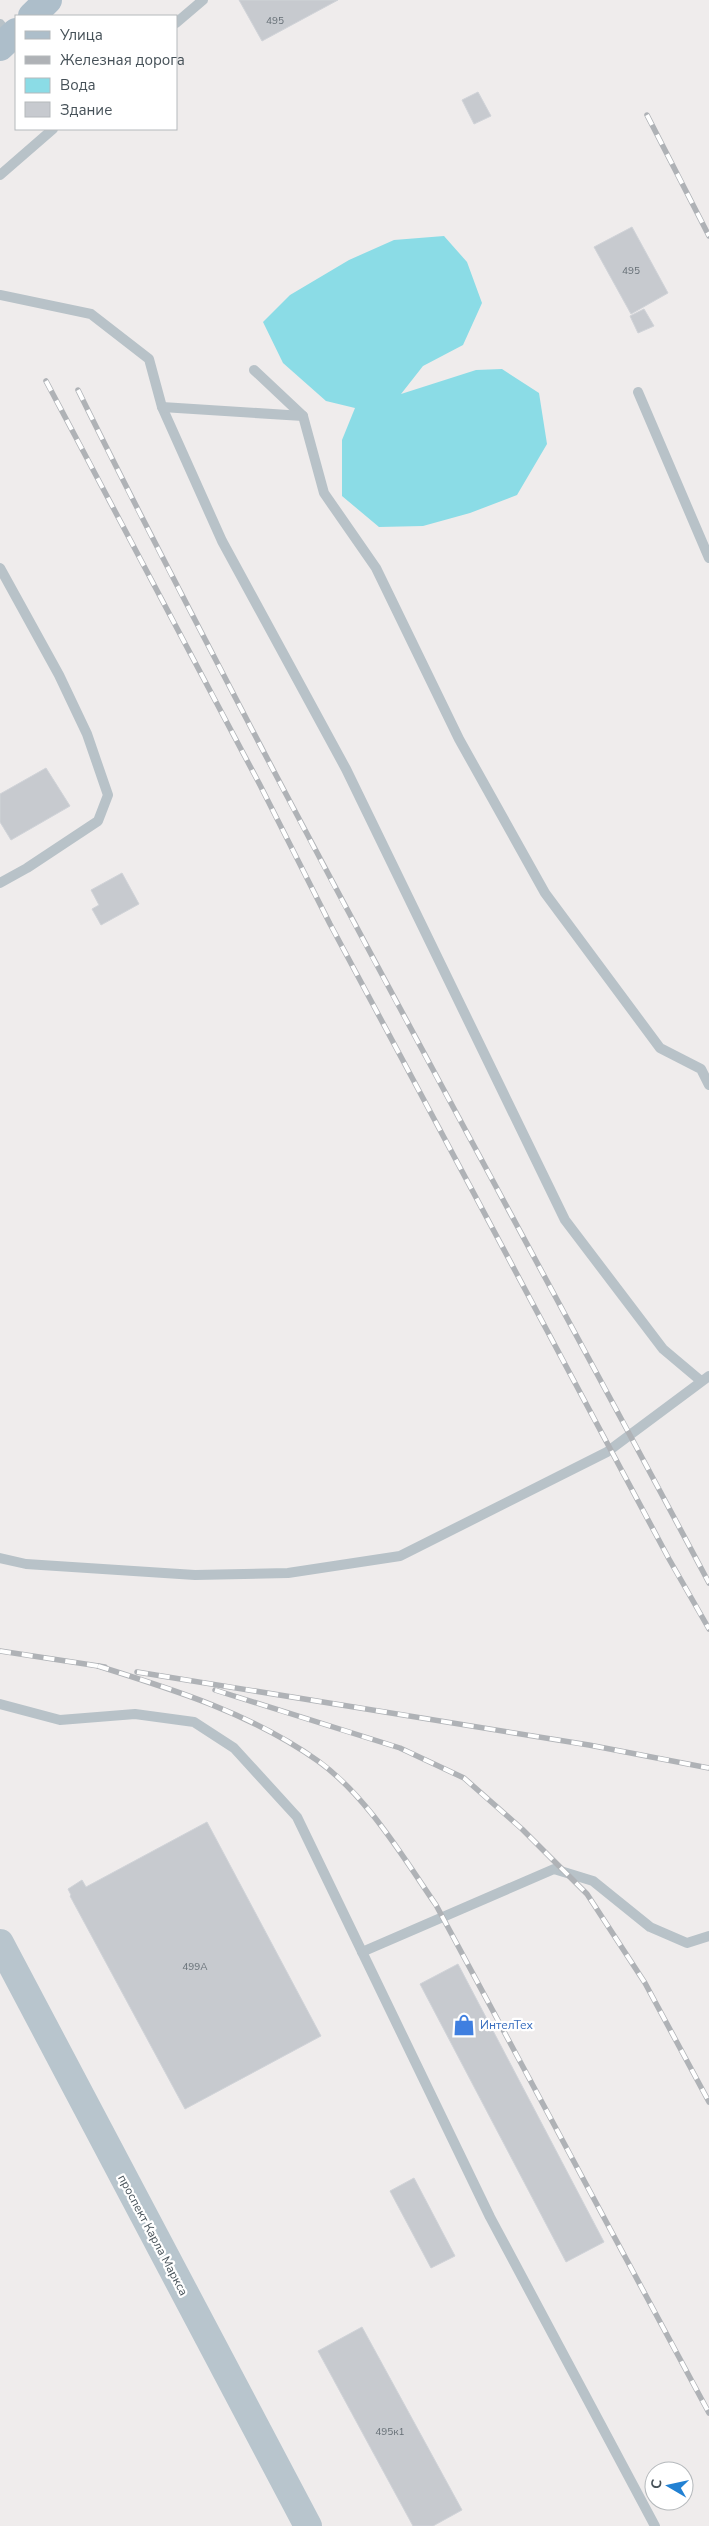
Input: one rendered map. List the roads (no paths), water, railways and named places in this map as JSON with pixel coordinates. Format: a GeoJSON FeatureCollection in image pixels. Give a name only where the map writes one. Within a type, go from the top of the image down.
{"type":"FeatureCollection","features":[{"type":"Feature","properties":{"kind":"main road"},"geometry":{"type":"LineString","coordinates":[[33,15],[48,0]]}},
{"type":"Feature","properties":{"kind":"main road","name":"проспект Карла Маркса"},"geometry":{"type":"LineString","coordinates":[[0,1943],[308,2526]]}},
{"type":"Feature","properties":{"kind":"lane"},"geometry":{"type":"LineString","coordinates":[[178,21],[204,0]]}},
{"type":"Feature","properties":{"kind":"lane"},"geometry":{"type":"LineString","coordinates":[[0,174],[52,130]]}},
{"type":"Feature","properties":{"kind":"lane"},"geometry":{"type":"LineString","coordinates":[[0,295],[91,314],[149,359],[162,407],[222,541],[346,769],[564,1220],[663,1349],[705,1378],[607,1452],[400,1556],[288,1573],[195,1576],[26,1564],[0,1558]]}},
{"type":"Feature","properties":{"kind":"lane"},"geometry":{"type":"LineString","coordinates":[[254,370],[303,416],[324,493],[376,568],[459,739],[545,893],[660,1048],[702,1069],[709,1085]]}},
{"type":"Feature","properties":{"kind":"lane"},"geometry":{"type":"LineString","coordinates":[[638,392],[709,558]]}},
{"type":"Feature","properties":{"kind":"lane"},"geometry":{"type":"LineString","coordinates":[[162,407],[303,416]]}},
{"type":"Feature","properties":{"kind":"lane"},"geometry":{"type":"LineString","coordinates":[[0,568],[60,675],[87,734],[108,795],[98,821],[27,868],[0,883]]}},
{"type":"Feature","properties":{"kind":"lane"},"geometry":{"type":"LineString","coordinates":[[0,1704],[60,1720],[135,1714],[194,1722],[234,1748],[297,1817],[490,2217],[655,2526]]}},
{"type":"Feature","properties":{"kind":"lane"},"geometry":{"type":"LineString","coordinates":[[362,1952],[554,1869],[593,1881],[650,1927],[687,1943],[709,1936]]}},
{"type":"Feature","properties":{"kind":"water"},"geometry":{"type":"Polygon","coordinates":[[[444,236],[467,262],[482,303],[463,345],[423,366],[401,394],[476,370],[502,369],[539,393],[547,444],[517,495],[470,513],[423,526],[379,527],[342,496],[342,440],[355,408],[326,401],[283,363],[263,322],[290,295],[349,260],[394,240],[444,236]]]}},
{"type":"Feature","properties":{"kind":"railway"},"geometry":{"type":"LineString","coordinates":[[647,115],[709,236]]}},
{"type":"Feature","properties":{"kind":"railway"},"geometry":{"type":"LineString","coordinates":[[46,381],[260,785],[330,924],[669,1559],[709,1629]]}},
{"type":"Feature","properties":{"kind":"railway"},"geometry":{"type":"LineString","coordinates":[[78,390],[148,530],[280,783],[709,1583]]}},
{"type":"Feature","properties":{"kind":"railway"},"geometry":{"type":"LineString","coordinates":[[0,1651],[105,1667]]}},
{"type":"Feature","properties":{"kind":"railway"},"geometry":{"type":"LineString","coordinates":[[98,1666],[184,1694],[267,1730],[293,1744],[318,1761],[352,1791],[368,1809],[397,1847],[436,1905],[709,2413]]}},
{"type":"Feature","properties":{"kind":"railway"},"geometry":{"type":"LineString","coordinates":[[137,1672],[589,1745],[709,1768]]}},
{"type":"Feature","properties":{"kind":"railway"},"geometry":{"type":"LineString","coordinates":[[215,1690],[400,1748],[464,1778],[522,1829],[587,1894],[645,1983],[709,2102]]}},
{"type":"Feature","properties":{"kind":"place","name":"ИнтелТех"},"geometry":{"type":"Point","coordinates":[464,2025]}}]}
